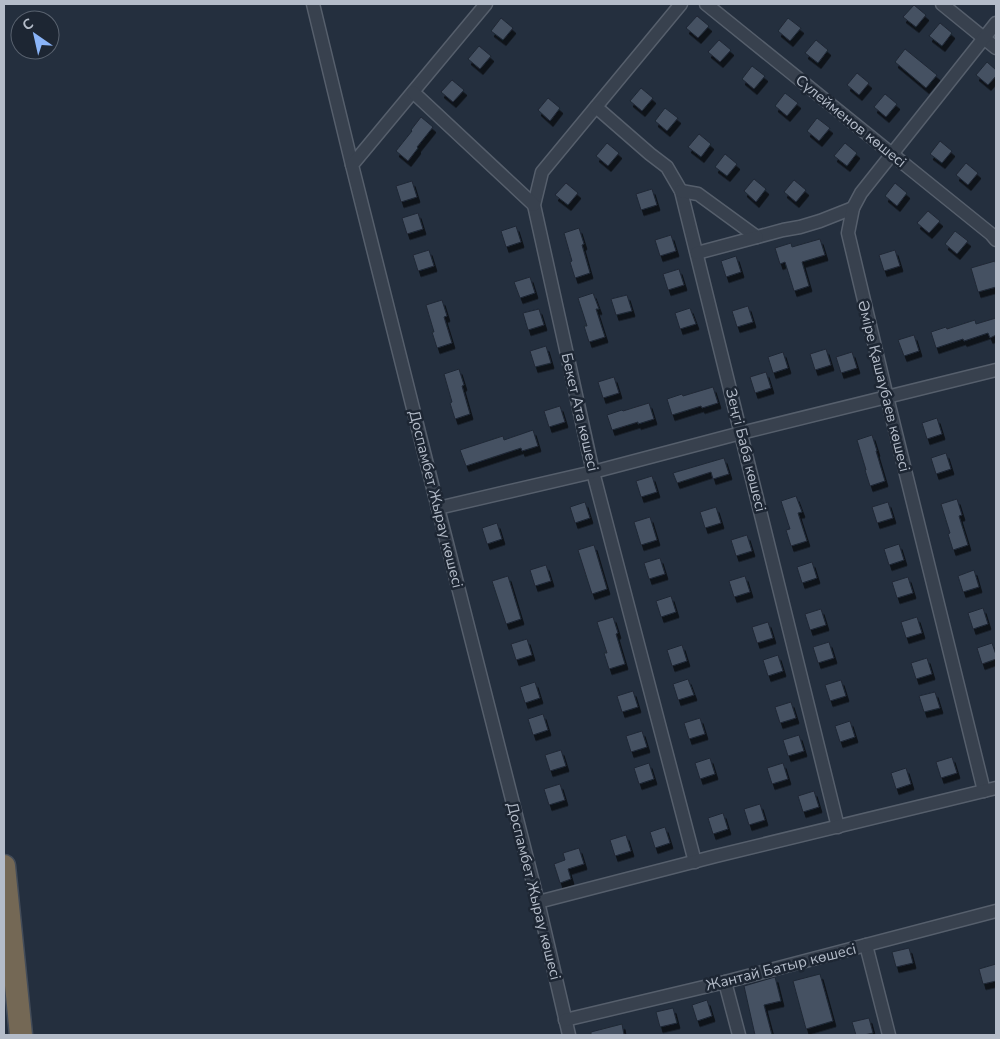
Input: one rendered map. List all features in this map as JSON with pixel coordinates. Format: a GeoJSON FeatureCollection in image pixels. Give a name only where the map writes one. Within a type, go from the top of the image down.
{"type":"FeatureCollection","features":[{"type":"Feature","properties":{"kind":"highway"},"geometry":{"type":"LineString","coordinates":[[4,866],[20,1035]]}},
{"type":"Feature","properties":{"kind":"street","name":"Доспамбет Жырау көшесі"},"geometry":{"type":"LineString","coordinates":[[312,4],[538,902],[569,1035]]}},
{"type":"Feature","properties":{"kind":"street"},"geometry":{"type":"LineString","coordinates":[[352,165],[486,4]]}},
{"type":"Feature","properties":{"kind":"street","name":"Бекет Ата көшесі"},"geometry":{"type":"LineString","coordinates":[[681,4],[542,172],[534,204],[593,472],[695,862]]}},
{"type":"Feature","properties":{"kind":"street","name":"Сүлейменов көшесі"},"geometry":{"type":"LineString","coordinates":[[706,4],[996,240]]}},
{"type":"Feature","properties":{"kind":"street"},"geometry":{"type":"LineString","coordinates":[[942,4],[996,48]]}},
{"type":"Feature","properties":{"kind":"street","name":"Әміре Қашаубаев көшесі"},"geometry":{"type":"LineString","coordinates":[[990,789],[887,397],[848,233],[853,208],[860,193],[996,23]]}},
{"type":"Feature","properties":{"kind":"street"},"geometry":{"type":"LineString","coordinates":[[413,92],[534,204]]}},
{"type":"Feature","properties":{"kind":"street","name":"Зеңгі Баба көшесі"},"geometry":{"type":"LineString","coordinates":[[596,107],[667,167],[681,190],[838,827]]}},
{"type":"Feature","properties":{"kind":"street"},"geometry":{"type":"LineString","coordinates":[[681,190],[698,194],[757,238]]}},
{"type":"Feature","properties":{"kind":"street"},"geometry":{"type":"LineString","coordinates":[[697,253],[800,227],[853,208]]}},
{"type":"Feature","properties":{"kind":"street"},"geometry":{"type":"LineString","coordinates":[[438,508],[593,472],[996,370]]}},
{"type":"Feature","properties":{"kind":"street"},"geometry":{"type":"LineString","coordinates":[[538,902],[990,789]]}},
{"type":"Feature","properties":{"kind":"street","name":"Жантай Батыр көшесі"},"geometry":{"type":"LineString","coordinates":[[566,1020],[725,982],[996,910]]}},
{"type":"Feature","properties":{"kind":"street"},"geometry":{"type":"LineString","coordinates":[[866,945],[889,1035]]}},
{"type":"Feature","properties":{"kind":"street"},"geometry":{"type":"LineString","coordinates":[[725,982],[739,1035]]}},
{"type":"Feature","properties":{"kind":"building"},"geometry":{"type":"Polygon","coordinates":[[[914,5],[926,15],[916,27],[903,17],[914,5]]]}},
{"type":"Feature","properties":{"kind":"building"},"geometry":{"type":"Polygon","coordinates":[[[697,16],[709,26],[698,38],[686,28],[697,16]]]}},
{"type":"Feature","properties":{"kind":"building"},"geometry":{"type":"Polygon","coordinates":[[[501,18],[513,28],[503,40],[491,31],[501,18]]]}},
{"type":"Feature","properties":{"kind":"building"},"geometry":{"type":"Polygon","coordinates":[[[788,18],[801,28],[790,41],[778,31],[788,18]]]}},
{"type":"Feature","properties":{"kind":"building"},"geometry":{"type":"Polygon","coordinates":[[[940,23],[952,33],[942,46],[929,36],[940,23]]]}},
{"type":"Feature","properties":{"kind":"building"},"geometry":{"type":"Polygon","coordinates":[[[719,40],[731,50],[720,62],[708,52],[719,40]]]}},
{"type":"Feature","properties":{"kind":"building"},"geometry":{"type":"Polygon","coordinates":[[[816,40],[828,50],[818,63],[805,53],[816,40]]]}},
{"type":"Feature","properties":{"kind":"building"},"geometry":{"type":"Polygon","coordinates":[[[479,46],[491,56],[480,69],[468,59],[479,46]]]}},
{"type":"Feature","properties":{"kind":"building"},"geometry":{"type":"Polygon","coordinates":[[[905,49],[937,75],[926,88],[895,62],[905,49]]]}},
{"type":"Feature","properties":{"kind":"building"},"geometry":{"type":"Polygon","coordinates":[[[987,62],[996,70],[996,76],[988,85],[976,75],[987,62]]]}},
{"type":"Feature","properties":{"kind":"building"},"geometry":{"type":"Polygon","coordinates":[[[752,66],[765,76],[754,89],[742,79],[752,66]]]}},
{"type":"Feature","properties":{"kind":"building"},"geometry":{"type":"Polygon","coordinates":[[[857,73],[869,83],[859,95],[847,85],[857,73]]]}},
{"type":"Feature","properties":{"kind":"building"},"geometry":{"type":"Polygon","coordinates":[[[452,80],[464,90],[453,102],[441,92],[452,80]]]}},
{"type":"Feature","properties":{"kind":"building"},"geometry":{"type":"Polygon","coordinates":[[[641,88],[653,98],[642,111],[630,101],[641,88]]]}},
{"type":"Feature","properties":{"kind":"building"},"geometry":{"type":"Polygon","coordinates":[[[785,93],[798,103],[787,116],[775,106],[785,93]]]}},
{"type":"Feature","properties":{"kind":"building"},"geometry":{"type":"Polygon","coordinates":[[[885,94],[897,104],[886,117],[874,107],[885,94]]]}},
{"type":"Feature","properties":{"kind":"building"},"geometry":{"type":"Polygon","coordinates":[[[548,98],[560,108],[550,121],[538,110],[548,98]]]}},
{"type":"Feature","properties":{"kind":"building"},"geometry":{"type":"Polygon","coordinates":[[[665,108],[678,118],[667,131],[655,121],[665,108]]]}},
{"type":"Feature","properties":{"kind":"building"},"geometry":{"type":"Polygon","coordinates":[[[421,117],[433,127],[408,161],[396,151],[421,117]]]}},
{"type":"Feature","properties":{"kind":"building"},"geometry":{"type":"Polygon","coordinates":[[[817,118],[830,128],[819,141],[807,131],[817,118]]]}},
{"type":"Feature","properties":{"kind":"building"},"geometry":{"type":"Polygon","coordinates":[[[699,134],[711,144],[701,157],[688,147],[699,134]]]}},
{"type":"Feature","properties":{"kind":"building"},"geometry":{"type":"Polygon","coordinates":[[[940,141],[952,151],[942,163],[930,154],[940,141]]]}},
{"type":"Feature","properties":{"kind":"building"},"geometry":{"type":"Polygon","coordinates":[[[607,143],[619,153],[608,166],[596,156],[607,143]]]}},
{"type":"Feature","properties":{"kind":"building"},"geometry":{"type":"Polygon","coordinates":[[[845,143],[857,153],[847,166],[834,156],[845,143]]]}},
{"type":"Feature","properties":{"kind":"building"},"geometry":{"type":"Polygon","coordinates":[[[725,154],[737,164],[727,176],[715,167],[725,154]]]}},
{"type":"Feature","properties":{"kind":"building"},"geometry":{"type":"Polygon","coordinates":[[[966,163],[978,173],[968,185],[956,175],[966,163]]]}},
{"type":"Feature","properties":{"kind":"building"},"geometry":{"type":"Polygon","coordinates":[[[754,179],[766,189],[756,202],[744,191],[754,179]]]}},
{"type":"Feature","properties":{"kind":"building"},"geometry":{"type":"Polygon","coordinates":[[[794,180],[806,190],[796,202],[784,192],[794,180]]]}},
{"type":"Feature","properties":{"kind":"building"},"geometry":{"type":"Polygon","coordinates":[[[412,181],[417,197],[401,202],[396,186],[412,181]]]}},
{"type":"Feature","properties":{"kind":"building"},"geometry":{"type":"Polygon","coordinates":[[[566,183],[578,193],[568,205],[555,195],[566,183]]]}},
{"type":"Feature","properties":{"kind":"building"},"geometry":{"type":"Polygon","coordinates":[[[895,183],[907,193],[897,206],[885,196],[895,183]]]}},
{"type":"Feature","properties":{"kind":"building"},"geometry":{"type":"Polygon","coordinates":[[[652,189],[657,205],[641,210],[636,194],[652,189]]]}},
{"type":"Feature","properties":{"kind":"building"},"geometry":{"type":"Polygon","coordinates":[[[928,211],[940,221],[929,233],[917,223],[928,211]]]}},
{"type":"Feature","properties":{"kind":"building"},"geometry":{"type":"Polygon","coordinates":[[[418,213],[423,229],[407,234],[402,218],[418,213]]]}},
{"type":"Feature","properties":{"kind":"building"},"geometry":{"type":"Polygon","coordinates":[[[516,226],[521,242],[506,247],[501,231],[516,226]]]}},
{"type":"Feature","properties":{"kind":"building"},"geometry":{"type":"Polygon","coordinates":[[[579,228],[590,273],[575,278],[564,233],[579,228]]]}},
{"type":"Feature","properties":{"kind":"building"},"geometry":{"type":"Polygon","coordinates":[[[955,231],[968,241],[957,254],[945,244],[955,231]]]}},
{"type":"Feature","properties":{"kind":"building"},"geometry":{"type":"Polygon","coordinates":[[[671,235],[676,251],[660,256],[655,240],[671,235]]]}},
{"type":"Feature","properties":{"kind":"building"},"geometry":{"type":"Polygon","coordinates":[[[820,239],[825,255],[802,262],[809,286],[794,291],[785,262],[780,264],[775,248],[791,243],[792,247],[820,239]]]}},
{"type":"Feature","properties":{"kind":"building"},"geometry":{"type":"Polygon","coordinates":[[[429,250],[434,266],[418,271],[413,255],[429,250]]]}},
{"type":"Feature","properties":{"kind":"building"},"geometry":{"type":"Polygon","coordinates":[[[895,250],[900,266],[884,271],[879,255],[895,250]]]}},
{"type":"Feature","properties":{"kind":"building"},"geometry":{"type":"Polygon","coordinates":[[[736,256],[741,272],[726,277],[721,261],[736,256]]]}},
{"type":"Feature","properties":{"kind":"building"},"geometry":{"type":"Polygon","coordinates":[[[995,261],[996,287],[978,292],[971,268],[995,261]]]}},
{"type":"Feature","properties":{"kind":"building"},"geometry":{"type":"Polygon","coordinates":[[[679,269],[684,285],[668,290],[663,274],[679,269]]]}},
{"type":"Feature","properties":{"kind":"building"},"geometry":{"type":"Polygon","coordinates":[[[530,277],[535,293],[520,298],[514,282],[530,277]]]}},
{"type":"Feature","properties":{"kind":"building"},"geometry":{"type":"Polygon","coordinates":[[[593,293],[599,309],[596,309],[605,337],[589,342],[584,326],[587,326],[578,298],[593,293]]]}},
{"type":"Feature","properties":{"kind":"building"},"geometry":{"type":"Polygon","coordinates":[[[627,295],[632,311],[616,315],[611,299],[627,295]]]}},
{"type":"Feature","properties":{"kind":"building"},"geometry":{"type":"Polygon","coordinates":[[[442,300],[447,316],[444,317],[452,343],[437,348],[426,305],[442,300]]]}},
{"type":"Feature","properties":{"kind":"building"},"geometry":{"type":"Polygon","coordinates":[[[748,306],[753,322],[737,327],[732,311],[748,306]]]}},
{"type":"Feature","properties":{"kind":"building"},"geometry":{"type":"Polygon","coordinates":[[[690,308],[696,324],[680,329],[675,313],[690,308]]]}},
{"type":"Feature","properties":{"kind":"building"},"geometry":{"type":"Polygon","coordinates":[[[539,309],[544,325],[528,330],[523,313],[539,309]]]}},
{"type":"Feature","properties":{"kind":"building"},"geometry":{"type":"Polygon","coordinates":[[[996,318],[996,335],[990,338],[988,333],[936,348],[931,332],[975,320],[976,324],[996,318]]]}},
{"type":"Feature","properties":{"kind":"building"},"geometry":{"type":"Polygon","coordinates":[[[914,335],[919,351],[904,356],[898,340],[914,335]]]}},
{"type":"Feature","properties":{"kind":"building"},"geometry":{"type":"Polygon","coordinates":[[[546,346],[551,363],[535,367],[530,351],[546,346]]]}},
{"type":"Feature","properties":{"kind":"building"},"geometry":{"type":"Polygon","coordinates":[[[826,349],[831,365],[815,370],[810,354],[826,349]]]}},
{"type":"Feature","properties":{"kind":"building"},"geometry":{"type":"Polygon","coordinates":[[[783,352],[788,368],[773,373],[768,357],[783,352]]]}},
{"type":"Feature","properties":{"kind":"building"},"geometry":{"type":"Polygon","coordinates":[[[852,352],[857,368],[841,373],[836,357],[852,352]]]}},
{"type":"Feature","properties":{"kind":"building"},"geometry":{"type":"Polygon","coordinates":[[[459,369],[470,414],[455,419],[444,374],[459,369]]]}},
{"type":"Feature","properties":{"kind":"building"},"geometry":{"type":"Polygon","coordinates":[[[766,372],[771,388],[755,393],[750,377],[766,372]]]}},
{"type":"Feature","properties":{"kind":"building"},"geometry":{"type":"Polygon","coordinates":[[[614,377],[619,393],[603,398],[598,382],[614,377]]]}},
{"type":"Feature","properties":{"kind":"building"},"geometry":{"type":"Polygon","coordinates":[[[713,387],[718,403],[672,415],[667,399],[713,387]]]}},
{"type":"Feature","properties":{"kind":"building"},"geometry":{"type":"Polygon","coordinates":[[[649,403],[654,419],[612,430],[607,415],[649,403]]]}},
{"type":"Feature","properties":{"kind":"building"},"geometry":{"type":"Polygon","coordinates":[[[560,406],[565,422],[549,427],[544,411],[560,406]]]}},
{"type":"Feature","properties":{"kind":"building"},"geometry":{"type":"Polygon","coordinates":[[[937,418],[942,434],[927,439],[922,423],[937,418]]]}},
{"type":"Feature","properties":{"kind":"building"},"geometry":{"type":"Polygon","coordinates":[[[533,430],[538,446],[522,451],[521,448],[466,466],[460,450],[503,436],[504,440],[533,430]]]}},
{"type":"Feature","properties":{"kind":"building"},"geometry":{"type":"Polygon","coordinates":[[[872,435],[885,481],[870,486],[857,440],[872,435]]]}},
{"type":"Feature","properties":{"kind":"building"},"geometry":{"type":"Polygon","coordinates":[[[946,453],[951,469],[936,474],[931,458],[946,453]]]}},
{"type":"Feature","properties":{"kind":"building"},"geometry":{"type":"Polygon","coordinates":[[[724,458],[729,474],[713,479],[711,472],[677,483],[673,473],[724,458]]]}},
{"type":"Feature","properties":{"kind":"building"},"geometry":{"type":"Polygon","coordinates":[[[652,476],[657,492],[641,497],[636,481],[652,476]]]}},
{"type":"Feature","properties":{"kind":"building"},"geometry":{"type":"Polygon","coordinates":[[[796,496],[802,512],[798,513],[807,541],[791,546],[786,530],[790,529],[781,501],[796,496]]]}},
{"type":"Feature","properties":{"kind":"building"},"geometry":{"type":"Polygon","coordinates":[[[957,499],[962,515],[959,516],[968,545],[953,550],[941,504],[957,499]]]}},
{"type":"Feature","properties":{"kind":"building"},"geometry":{"type":"Polygon","coordinates":[[[585,502],[590,518],[575,523],[570,507],[585,502]]]}},
{"type":"Feature","properties":{"kind":"building"},"geometry":{"type":"Polygon","coordinates":[[[888,502],[893,518],[877,523],[872,507],[888,502]]]}},
{"type":"Feature","properties":{"kind":"building"},"geometry":{"type":"Polygon","coordinates":[[[716,507],[721,523],[705,528],[700,512],[716,507]]]}},
{"type":"Feature","properties":{"kind":"building"},"geometry":{"type":"Polygon","coordinates":[[[650,517],[657,540],[641,545],[634,522],[650,517]]]}},
{"type":"Feature","properties":{"kind":"building"},"geometry":{"type":"Polygon","coordinates":[[[497,523],[502,539],[487,544],[482,528],[497,523]]]}},
{"type":"Feature","properties":{"kind":"building"},"geometry":{"type":"Polygon","coordinates":[[[747,535],[752,551],[736,556],[731,540],[747,535]]]}},
{"type":"Feature","properties":{"kind":"building"},"geometry":{"type":"Polygon","coordinates":[[[899,544],[904,560],[889,565],[884,549],[899,544]]]}},
{"type":"Feature","properties":{"kind":"building"},"geometry":{"type":"Polygon","coordinates":[[[594,545],[607,589],[592,594],[578,550],[594,545]]]}},
{"type":"Feature","properties":{"kind":"building"},"geometry":{"type":"Polygon","coordinates":[[[660,558],[665,574],[649,579],[644,563],[660,558]]]}},
{"type":"Feature","properties":{"kind":"building"},"geometry":{"type":"Polygon","coordinates":[[[812,562],[817,578],[802,583],[797,567],[812,562]]]}},
{"type":"Feature","properties":{"kind":"building"},"geometry":{"type":"Polygon","coordinates":[[[546,565],[551,581],[535,586],[530,570],[546,565]]]}},
{"type":"Feature","properties":{"kind":"building"},"geometry":{"type":"Polygon","coordinates":[[[974,570],[979,587],[963,592],[958,576],[974,570]]]}},
{"type":"Feature","properties":{"kind":"building"},"geometry":{"type":"Polygon","coordinates":[[[508,576],[521,619],[506,624],[492,581],[508,576]]]}},
{"type":"Feature","properties":{"kind":"building"},"geometry":{"type":"Polygon","coordinates":[[[745,576],[750,592],[734,597],[729,581],[745,576]]]}},
{"type":"Feature","properties":{"kind":"building"},"geometry":{"type":"Polygon","coordinates":[[[908,577],[913,593],[897,598],[892,582],[908,577]]]}},
{"type":"Feature","properties":{"kind":"building"},"geometry":{"type":"Polygon","coordinates":[[[671,596],[676,612],[661,617],[656,601],[671,596]]]}},
{"type":"Feature","properties":{"kind":"building"},"geometry":{"type":"Polygon","coordinates":[[[983,608],[988,624],[973,629],[968,613],[983,608]]]}},
{"type":"Feature","properties":{"kind":"building"},"geometry":{"type":"Polygon","coordinates":[[[821,609],[826,625],[810,630],[805,614],[821,609]]]}},
{"type":"Feature","properties":{"kind":"building"},"geometry":{"type":"Polygon","coordinates":[[[613,617],[625,664],[609,669],[604,653],[607,653],[597,622],[613,617]]]}},
{"type":"Feature","properties":{"kind":"building"},"geometry":{"type":"Polygon","coordinates":[[[917,617],[922,633],[906,638],[901,622],[917,617]]]}},
{"type":"Feature","properties":{"kind":"building"},"geometry":{"type":"Polygon","coordinates":[[[768,622],[773,638],[757,643],[752,627],[768,622]]]}},
{"type":"Feature","properties":{"kind":"building"},"geometry":{"type":"Polygon","coordinates":[[[527,639],[532,655],[516,660],[511,644],[527,639]]]}},
{"type":"Feature","properties":{"kind":"building"},"geometry":{"type":"Polygon","coordinates":[[[829,642],[834,658],[818,663],[813,647],[829,642]]]}},
{"type":"Feature","properties":{"kind":"building"},"geometry":{"type":"Polygon","coordinates":[[[992,643],[996,659],[982,664],[977,648],[992,643]]]}},
{"type":"Feature","properties":{"kind":"building"},"geometry":{"type":"Polygon","coordinates":[[[682,645],[687,661],[672,666],[667,650],[682,645]]]}},
{"type":"Feature","properties":{"kind":"building"},"geometry":{"type":"Polygon","coordinates":[[[778,655],[783,671],[768,676],[763,660],[778,655]]]}},
{"type":"Feature","properties":{"kind":"building"},"geometry":{"type":"Polygon","coordinates":[[[927,658],[932,674],[916,679],[911,663],[927,658]]]}},
{"type":"Feature","properties":{"kind":"building"},"geometry":{"type":"Polygon","coordinates":[[[688,679],[694,695],[678,700],[673,684],[688,679]]]}},
{"type":"Feature","properties":{"kind":"building"},"geometry":{"type":"Polygon","coordinates":[[[841,680],[846,696],[830,701],[825,685],[841,680]]]}},
{"type":"Feature","properties":{"kind":"building"},"geometry":{"type":"Polygon","coordinates":[[[535,682],[540,698],[525,703],[520,687],[535,682]]]}},
{"type":"Feature","properties":{"kind":"building"},"geometry":{"type":"Polygon","coordinates":[[[633,691],[638,707],[622,712],[617,696],[633,691]]]}},
{"type":"Feature","properties":{"kind":"building"},"geometry":{"type":"Polygon","coordinates":[[[935,692],[940,708],[924,712],[919,696],[935,692]]]}},
{"type":"Feature","properties":{"kind":"building"},"geometry":{"type":"Polygon","coordinates":[[[791,702],[796,718],[780,723],[775,707],[791,702]]]}},
{"type":"Feature","properties":{"kind":"building"},"geometry":{"type":"Polygon","coordinates":[[[543,714],[548,730],[533,735],[528,719],[543,714]]]}},
{"type":"Feature","properties":{"kind":"building"},"geometry":{"type":"Polygon","coordinates":[[[700,718],[705,734],[689,739],[684,723],[700,718]]]}},
{"type":"Feature","properties":{"kind":"building"},"geometry":{"type":"Polygon","coordinates":[[[850,721],[855,737],[840,742],[835,726],[850,721]]]}},
{"type":"Feature","properties":{"kind":"building"},"geometry":{"type":"Polygon","coordinates":[[[642,731],[647,747],[631,752],[626,736],[642,731]]]}},
{"type":"Feature","properties":{"kind":"building"},"geometry":{"type":"Polygon","coordinates":[[[799,735],[804,751],[788,756],[783,740],[799,735]]]}},
{"type":"Feature","properties":{"kind":"building"},"geometry":{"type":"Polygon","coordinates":[[[561,750],[566,766],[550,771],[545,755],[561,750]]]}},
{"type":"Feature","properties":{"kind":"building"},"geometry":{"type":"Polygon","coordinates":[[[952,757],[957,773],[941,778],[936,762],[952,757]]]}},
{"type":"Feature","properties":{"kind":"building"},"geometry":{"type":"Polygon","coordinates":[[[710,758],[715,774],[700,779],[695,763],[710,758]]]}},
{"type":"Feature","properties":{"kind":"building"},"geometry":{"type":"Polygon","coordinates":[[[649,763],[654,779],[639,784],[634,768],[649,763]]]}},
{"type":"Feature","properties":{"kind":"building"},"geometry":{"type":"Polygon","coordinates":[[[783,763],[788,779],[772,784],[767,768],[783,763]]]}},
{"type":"Feature","properties":{"kind":"building"},"geometry":{"type":"Polygon","coordinates":[[[906,768],[911,784],[896,789],[891,773],[906,768]]]}},
{"type":"Feature","properties":{"kind":"building"},"geometry":{"type":"Polygon","coordinates":[[[560,784],[565,800],[549,805],[544,789],[560,784]]]}},
{"type":"Feature","properties":{"kind":"building"},"geometry":{"type":"Polygon","coordinates":[[[814,791],[819,807],[803,812],[798,796],[814,791]]]}},
{"type":"Feature","properties":{"kind":"building"},"geometry":{"type":"Polygon","coordinates":[[[760,804],[765,820],[749,825],[744,809],[760,804]]]}},
{"type":"Feature","properties":{"kind":"building"},"geometry":{"type":"Polygon","coordinates":[[[723,813],[728,829],[713,834],[708,818],[723,813]]]}},
{"type":"Feature","properties":{"kind":"building"},"geometry":{"type":"Polygon","coordinates":[[[665,827],[670,843],[655,848],[650,832],[665,827]]]}},
{"type":"Feature","properties":{"kind":"building"},"geometry":{"type":"Polygon","coordinates":[[[626,835],[631,851],[615,856],[610,840],[626,835]]]}},
{"type":"Feature","properties":{"kind":"building"},"geometry":{"type":"Polygon","coordinates":[[[579,848],[584,864],[568,869],[571,879],[560,883],[554,864],[565,860],[563,853],[579,848]]]}},
{"type":"Feature","properties":{"kind":"building"},"geometry":{"type":"Polygon","coordinates":[[[909,948],[913,963],[896,967],[892,952],[909,948]]]}},
{"type":"Feature","properties":{"kind":"building"},"geometry":{"type":"Polygon","coordinates":[[[996,964],[996,981],[983,984],[979,969],[996,964]]]}},
{"type":"Feature","properties":{"kind":"building"},"geometry":{"type":"Polygon","coordinates":[[[820,974],[833,1021],[806,1029],[793,981],[820,974]]]}},
{"type":"Feature","properties":{"kind":"building"},"geometry":{"type":"Polygon","coordinates":[[[775,977],[781,1001],[764,1005],[772,1035],[755,1035],[744,986],[775,977]]]}},
{"type":"Feature","properties":{"kind":"building"},"geometry":{"type":"Polygon","coordinates":[[[707,1000],[712,1016],[697,1021],[692,1005],[707,1000]]]}},
{"type":"Feature","properties":{"kind":"building"},"geometry":{"type":"Polygon","coordinates":[[[673,1008],[677,1023],[660,1027],[656,1012],[673,1008]]]}},
{"type":"Feature","properties":{"kind":"building"},"geometry":{"type":"Polygon","coordinates":[[[869,1018],[873,1033],[856,1035],[852,1022],[869,1018]]]}},
{"type":"Feature","properties":{"kind":"building"},"geometry":{"type":"Polygon","coordinates":[[[622,1024],[624,1035],[591,1035],[591,1032],[622,1024]]]}}]}
